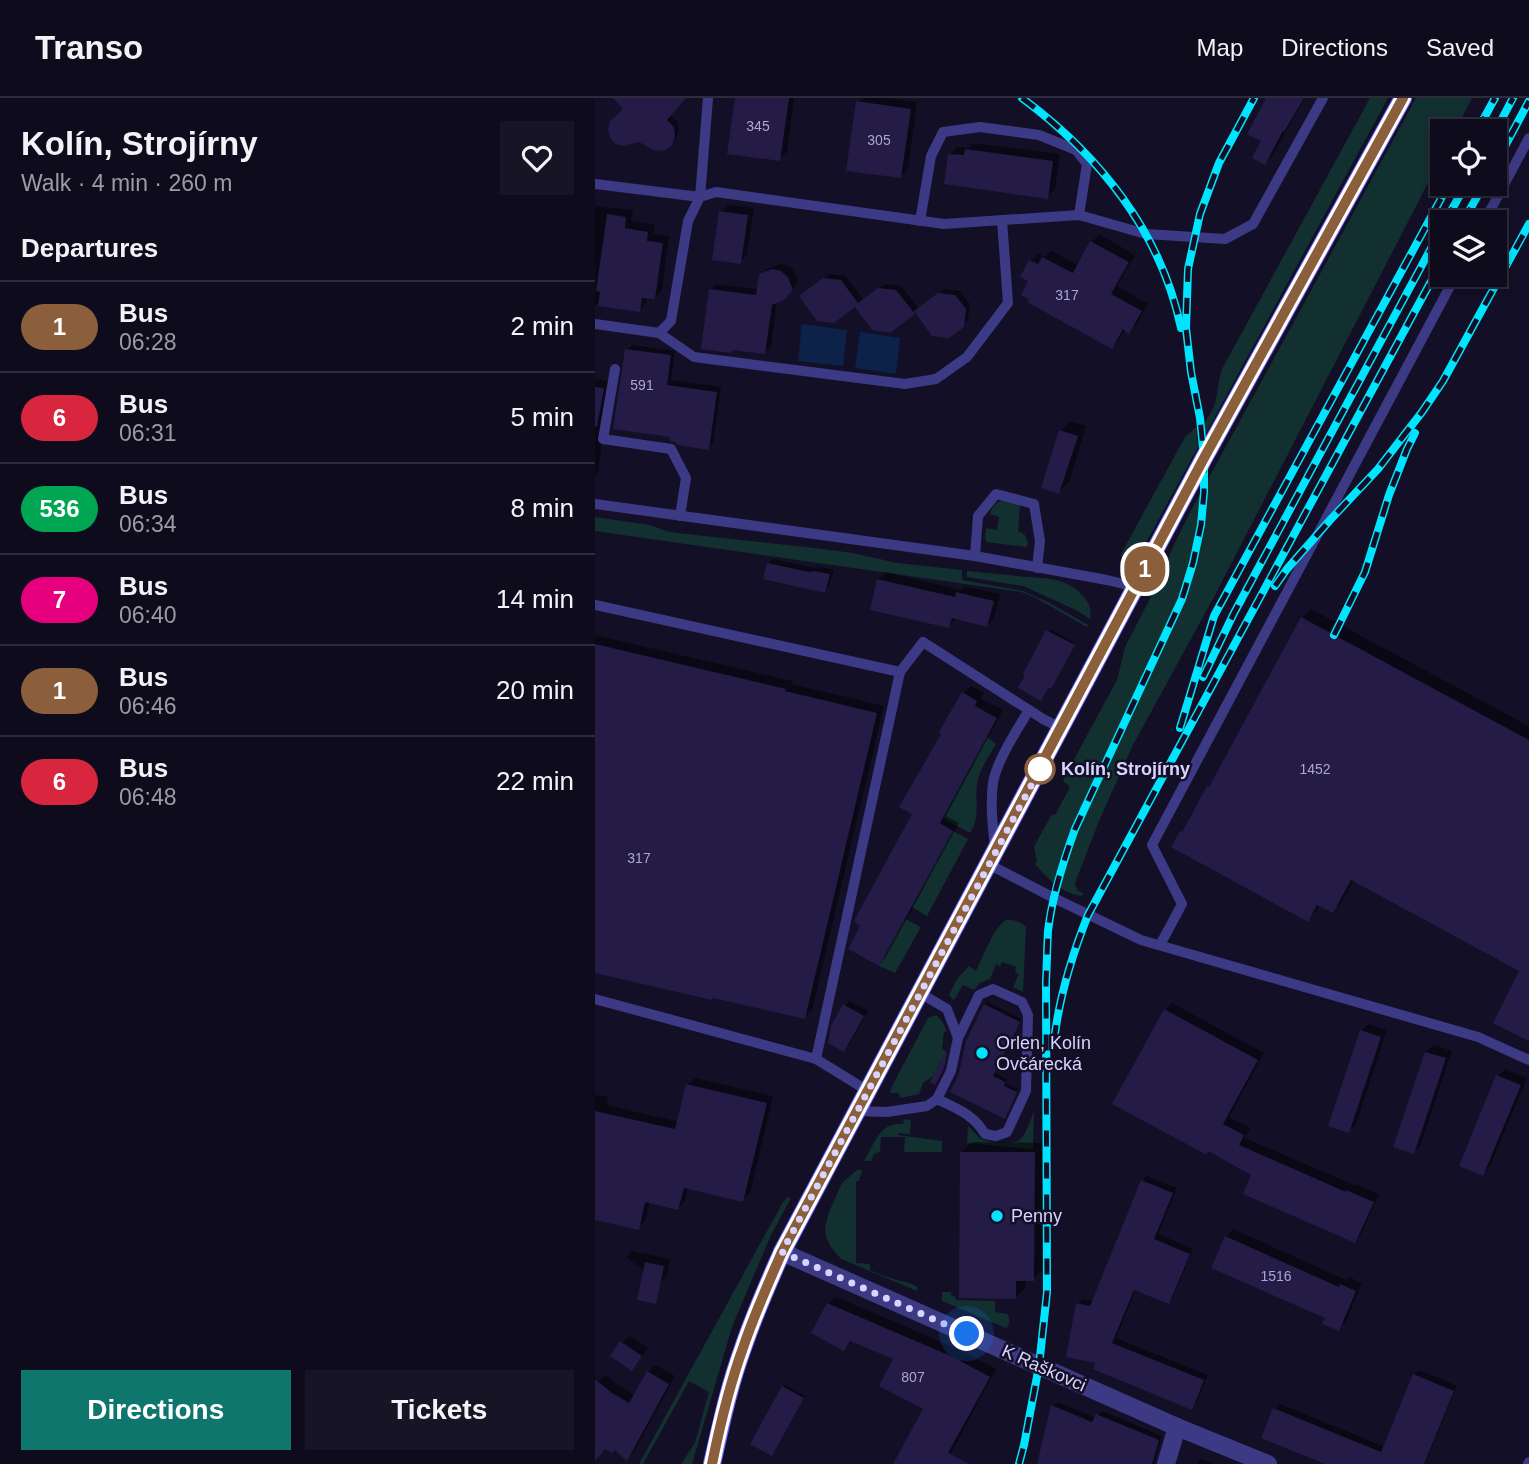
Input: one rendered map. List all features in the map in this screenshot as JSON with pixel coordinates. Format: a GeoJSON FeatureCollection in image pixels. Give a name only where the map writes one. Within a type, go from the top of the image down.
{"type":"FeatureCollection","features":[{"type":"Feature","properties":{"kind":"main road"},"geometry":{"type":"LineString","coordinates":[[712,1464],[742,1349],[782,1252],[1204,458],[1403,98]]}},
{"type":"Feature","properties":{"kind":"street","name":"K Raškovci"},"geometry":{"type":"LineString","coordinates":[[782,1252],[1177,1427],[1268,1464]]}},
{"type":"Feature","properties":{"kind":"street"},"geometry":{"type":"LineString","coordinates":[[1166,1464],[1177,1427]]}},
{"type":"Feature","properties":{"kind":"lane"},"geometry":{"type":"LineString","coordinates":[[659,333],[671,321],[688,221],[700,197],[708,98]]}},
{"type":"Feature","properties":{"kind":"lane"},"geometry":{"type":"LineString","coordinates":[[595,184],[700,197],[716,192],[944,224],[1079,215],[1146,234],[1225,239],[1253,224],[1323,98]]}},
{"type":"Feature","properties":{"kind":"lane"},"geometry":{"type":"LineString","coordinates":[[921,221],[931,156],[943,132],[980,127],[1039,135],[1076,150],[1087,164],[1079,215]]}},
{"type":"Feature","properties":{"kind":"lane"},"geometry":{"type":"LineString","coordinates":[[1490,210],[1529,138]]}},
{"type":"Feature","properties":{"kind":"lane"},"geometry":{"type":"LineString","coordinates":[[595,324],[659,333],[694,357],[905,384],[936,379],[967,357],[1009,303],[1002,220]]}},
{"type":"Feature","properties":{"kind":"lane"},"geometry":{"type":"LineString","coordinates":[[1160,945],[1182,904],[1152,845],[1450,287]]}},
{"type":"Feature","properties":{"kind":"lane"},"geometry":{"type":"LineString","coordinates":[[615,369],[603,439],[671,449],[687,478],[680,516]]}},
{"type":"Feature","properties":{"kind":"lane"},"geometry":{"type":"LineString","coordinates":[[975,556],[978,516],[996,494],[1034,504],[1040,541],[1037,568]]}},
{"type":"Feature","properties":{"kind":"lane"},"geometry":{"type":"LineString","coordinates":[[595,504],[975,556],[1136,587]]}},
{"type":"Feature","properties":{"kind":"lane"},"geometry":{"type":"LineString","coordinates":[[595,605],[900,672]]}},
{"type":"Feature","properties":{"kind":"lane"},"geometry":{"type":"LineString","coordinates":[[816,1059],[900,672],[923,642],[1061,728]]}},
{"type":"Feature","properties":{"kind":"lane"},"geometry":{"type":"LineString","coordinates":[[1029,710],[993,781],[992,858],[1088,915],[1141,940],[1478,1037],[1529,1060]]}},
{"type":"Feature","properties":{"kind":"lane"},"geometry":{"type":"LineString","coordinates":[[857,1111],[887,1112],[927,1106],[937,1099],[951,1072],[958,1038],[979,995],[993,989],[1022,1002],[1028,1014],[1026,1091],[1007,1132],[996,1136],[985,1133],[977,1121],[937,1099]]}},
{"type":"Feature","properties":{"kind":"lane"},"geometry":{"type":"LineString","coordinates":[[920,993],[947,1009],[958,1038]]}},
{"type":"Feature","properties":{"kind":"lane"},"geometry":{"type":"LineString","coordinates":[[595,999],[816,1059],[868,1091]]}},
{"type":"Feature","properties":{"kind":"green space"},"geometry":{"type":"Polygon","coordinates":[[[1370,98],[1388,98],[1205,435],[1206,420],[1215,403],[1222,369],[1370,98]]]}},
{"type":"Feature","properties":{"kind":"green space"},"geometry":{"type":"Polygon","coordinates":[[[1416,98],[1472,98],[1461,119],[1430,119],[1430,179],[1215,595],[1133,745],[1075,883],[1077,890],[1084,894],[1081,896],[1067,892],[1035,864],[1037,861],[1034,847],[1070,787],[1063,781],[1066,774],[1117,680],[1125,647],[1188,516],[1416,98]]]}},
{"type":"Feature","properties":{"kind":"green space"},"geometry":{"type":"Polygon","coordinates":[[[1196,427],[1198,447],[1148,539],[1135,550],[1120,556],[1185,437],[1196,427]]]}},
{"type":"Feature","properties":{"kind":"green space"},"geometry":{"type":"Polygon","coordinates":[[[1007,500],[1020,504],[1018,531],[1025,535],[1028,544],[1026,547],[986,542],[986,528],[997,530],[999,517],[990,514],[994,505],[1007,500]]]}},
{"type":"Feature","properties":{"kind":"green space"},"geometry":{"type":"Polygon","coordinates":[[[595,517],[650,525],[669,532],[815,548],[897,563],[962,570],[962,580],[1023,591],[1088,625],[1087,627],[1021,592],[595,531],[595,517]]]}},
{"type":"Feature","properties":{"kind":"green space"},"geometry":{"type":"Polygon","coordinates":[[[967,571],[1049,579],[1064,583],[1078,591],[1085,599],[1090,609],[1090,619],[1023,586],[967,577],[967,571]]]}},
{"type":"Feature","properties":{"kind":"green space"},"geometry":{"type":"Polygon","coordinates":[[[987,737],[996,744],[978,779],[976,820],[970,833],[943,818],[987,737]]]}},
{"type":"Feature","properties":{"kind":"green space"},"geometry":{"type":"Polygon","coordinates":[[[953,831],[968,839],[927,916],[912,907],[953,831]]]}},
{"type":"Feature","properties":{"kind":"green space"},"geometry":{"type":"Polygon","coordinates":[[[905,919],[921,927],[895,973],[879,966],[905,919]]]}},
{"type":"Feature","properties":{"kind":"green space"},"geometry":{"type":"Polygon","coordinates":[[[1006,920],[1017,921],[1026,927],[1023,992],[1013,987],[1019,974],[1015,972],[1016,967],[1002,962],[1000,966],[996,964],[990,979],[980,983],[974,990],[963,985],[954,1000],[949,995],[957,979],[969,966],[976,971],[992,936],[1006,920]]]}},
{"type":"Feature","properties":{"kind":"green space"},"geometry":{"type":"Polygon","coordinates":[[[936,1015],[947,1031],[944,1032],[942,1049],[946,1051],[933,1076],[923,1083],[919,1094],[900,1098],[899,1093],[890,1093],[928,1018],[936,1015]]]}},
{"type":"Feature","properties":{"kind":"green space"},"geometry":{"type":"Polygon","coordinates":[[[1034,1112],[1033,1149],[967,1143],[968,1126],[987,1141],[1018,1141],[1026,1132],[1034,1112]]]}},
{"type":"Feature","properties":{"kind":"green space"},"geometry":{"type":"Polygon","coordinates":[[[904,1119],[911,1120],[910,1134],[898,1135],[942,1141],[942,1152],[904,1152],[905,1137],[881,1137],[880,1152],[874,1154],[871,1161],[864,1161],[883,1130],[895,1124],[903,1124],[904,1119]]]}},
{"type":"Feature","properties":{"kind":"green space"},"geometry":{"type":"Polygon","coordinates":[[[857,1170],[862,1170],[859,1181],[856,1181],[856,1263],[870,1264],[870,1270],[912,1284],[917,1287],[917,1291],[841,1259],[830,1246],[825,1228],[829,1212],[842,1183],[857,1170]]]}},
{"type":"Feature","properties":{"kind":"green space"},"geometry":{"type":"Polygon","coordinates":[[[788,1197],[791,1198],[771,1235],[732,1327],[692,1464],[681,1464],[695,1443],[709,1392],[689,1381],[643,1464],[639,1464],[783,1202],[788,1197]]]}},
{"type":"Feature","properties":{"kind":"green space"},"geometry":{"type":"Polygon","coordinates":[[[942,1292],[951,1292],[956,1300],[995,1301],[995,1312],[1007,1314],[1009,1325],[1006,1328],[942,1301],[942,1292]]]}},
{"type":"Feature","properties":{"kind":"water"},"geometry":{"type":"Polygon","coordinates":[[[802,324],[847,330],[843,366],[798,361],[802,324]]]}},
{"type":"Feature","properties":{"kind":"water"},"geometry":{"type":"Polygon","coordinates":[[[860,332],[900,338],[896,374],[855,368],[860,332]]]}},
{"type":"Feature","properties":{"kind":"building"},"geometry":{"type":"Polygon","coordinates":[[[613,98],[686,98],[667,120],[674,127],[672,145],[665,150],[655,151],[639,142],[624,146],[616,144],[610,138],[608,130],[610,121],[623,109],[613,98]]]}},
{"type":"Feature","properties":{"kind":"building"},"geometry":{"type":"Polygon","coordinates":[[[735,98],[789,98],[780,161],[727,154],[735,98]]]}},
{"type":"Feature","properties":{"kind":"building"},"geometry":{"type":"Polygon","coordinates":[[[1266,98],[1304,98],[1265,165],[1252,158],[1261,141],[1247,134],[1266,98]]]}},
{"type":"Feature","properties":{"kind":"building"},"geometry":{"type":"Polygon","coordinates":[[[856,101],[911,109],[901,178],[846,171],[856,101]]]}},
{"type":"Feature","properties":{"kind":"building"},"geometry":{"type":"Polygon","coordinates":[[[965,149],[1053,161],[1048,199],[944,184],[948,154],[964,155],[965,149]]]}},
{"type":"Feature","properties":{"kind":"building"},"geometry":{"type":"Polygon","coordinates":[[[719,211],[748,215],[741,264],[712,260],[719,211]]]}},
{"type":"Feature","properties":{"kind":"building"},"geometry":{"type":"Polygon","coordinates":[[[607,214],[626,217],[625,228],[648,232],[647,241],[663,243],[655,299],[642,298],[640,312],[598,306],[600,292],[596,291],[607,214]]]}},
{"type":"Feature","properties":{"kind":"building"},"geometry":{"type":"Polygon","coordinates":[[[1090,241],[1129,262],[1111,294],[1142,311],[1129,334],[1123,329],[1112,349],[1027,302],[1029,299],[1021,295],[1028,281],[1020,277],[1029,260],[1038,264],[1042,257],[1073,273],[1090,241]]]}},
{"type":"Feature","properties":{"kind":"building"},"geometry":{"type":"Polygon","coordinates":[[[772,269],[781,271],[788,277],[793,290],[784,300],[772,305],[765,354],[701,349],[709,289],[756,295],[759,274],[772,269]]]}},
{"type":"Feature","properties":{"kind":"building"},"geometry":{"type":"Polygon","coordinates":[[[823,278],[841,280],[858,303],[878,288],[896,290],[915,314],[890,333],[872,330],[855,307],[834,323],[817,321],[799,296],[823,278]]]}},
{"type":"Feature","properties":{"kind":"building"},"geometry":{"type":"Polygon","coordinates":[[[938,293],[955,295],[966,309],[964,327],[949,338],[932,336],[914,311],[938,293]]]}},
{"type":"Feature","properties":{"kind":"building"},"geometry":{"type":"Polygon","coordinates":[[[625,349],[671,355],[667,385],[717,392],[709,450],[678,445],[670,441],[670,437],[613,429],[625,349]]]}},
{"type":"Feature","properties":{"kind":"building"},"geometry":{"type":"Polygon","coordinates":[[[595,387],[604,388],[597,427],[595,426],[595,387]]]}},
{"type":"Feature","properties":{"kind":"building"},"geometry":{"type":"Polygon","coordinates":[[[1059,430],[1078,436],[1059,494],[1041,488],[1059,430]]]}},
{"type":"Feature","properties":{"kind":"building"},"geometry":{"type":"Polygon","coordinates":[[[767,563],[830,574],[825,593],[763,579],[767,563]]]}},
{"type":"Feature","properties":{"kind":"building"},"geometry":{"type":"Polygon","coordinates":[[[877,579],[955,597],[956,592],[994,601],[987,627],[952,618],[949,628],[870,610],[877,579]]]}},
{"type":"Feature","properties":{"kind":"building"},"geometry":{"type":"Polygon","coordinates":[[[1301,617],[1529,740],[1529,1041],[1493,1023],[1519,971],[1351,880],[1333,913],[1317,905],[1308,922],[1171,847],[1207,786],[1209,787],[1301,617]]]}},
{"type":"Feature","properties":{"kind":"building"},"geometry":{"type":"Polygon","coordinates":[[[1046,630],[1075,645],[1051,689],[1048,688],[1041,701],[1018,688],[1046,630]]]}},
{"type":"Feature","properties":{"kind":"building"},"geometry":{"type":"Polygon","coordinates":[[[595,644],[877,713],[805,1019],[595,973],[595,644]]]}},
{"type":"Feature","properties":{"kind":"building"},"geometry":{"type":"Polygon","coordinates":[[[962,692],[977,701],[975,706],[997,718],[940,823],[953,831],[879,966],[848,949],[860,926],[854,922],[912,814],[899,807],[962,692]]]}},
{"type":"Feature","properties":{"kind":"building"},"geometry":{"type":"Polygon","coordinates":[[[843,1004],[864,1016],[844,1052],[828,1043],[831,1026],[843,1004]]]}},
{"type":"Feature","properties":{"kind":"building"},"geometry":{"type":"Polygon","coordinates":[[[984,1004],[1020,1022],[993,1076],[1005,1082],[1004,1086],[1017,1092],[1005,1119],[950,1092],[959,1073],[966,1041],[984,1004]]]}},
{"type":"Feature","properties":{"kind":"building"},"geometry":{"type":"Polygon","coordinates":[[[1164,1009],[1258,1060],[1223,1124],[1244,1135],[1239,1145],[1374,1202],[1355,1243],[1243,1194],[1251,1175],[1208,1151],[1207,1155],[1112,1104],[1164,1009]]]}},
{"type":"Feature","properties":{"kind":"building"},"geometry":{"type":"Polygon","coordinates":[[[1360,1030],[1381,1037],[1349,1133],[1328,1126],[1360,1030]]]}},
{"type":"Feature","properties":{"kind":"building"},"geometry":{"type":"Polygon","coordinates":[[[945,1052],[944,1068],[935,1085],[930,1082],[945,1052]]]}},
{"type":"Feature","properties":{"kind":"building"},"geometry":{"type":"Polygon","coordinates":[[[1425,1052],[1446,1058],[1414,1154],[1393,1147],[1425,1052]]]}},
{"type":"Feature","properties":{"kind":"building"},"geometry":{"type":"Polygon","coordinates":[[[1496,1075],[1521,1085],[1483,1176],[1459,1166],[1496,1075]]]}},
{"type":"Feature","properties":{"kind":"building"},"geometry":{"type":"Polygon","coordinates":[[[686,1084],[767,1103],[743,1202],[684,1188],[678,1210],[645,1202],[639,1230],[595,1220],[595,1111],[675,1129],[686,1084]]]}},
{"type":"Feature","properties":{"kind":"building","name":"Penny"},"geometry":{"type":"Polygon","coordinates":[[[960,1152],[1035,1152],[1034,1281],[1016,1281],[1016,1299],[959,1298],[960,1152]]]}},
{"type":"Feature","properties":{"kind":"building"},"geometry":{"type":"Polygon","coordinates":[[[1141,1180],[1173,1193],[1154,1239],[1190,1254],[1169,1304],[1134,1290],[1112,1343],[1204,1380],[1192,1410],[1093,1369],[1095,1363],[1066,1357],[1076,1303],[1090,1306],[1141,1180]]]}},
{"type":"Feature","properties":{"kind":"building"},"geometry":{"type":"Polygon","coordinates":[[[1225,1236],[1339,1287],[1340,1284],[1356,1291],[1339,1331],[1322,1324],[1325,1318],[1211,1268],[1225,1236]]]}},
{"type":"Feature","properties":{"kind":"building"},"geometry":{"type":"Polygon","coordinates":[[[645,1262],[664,1266],[656,1304],[637,1300],[645,1262]]]}},
{"type":"Feature","properties":{"kind":"building"},"geometry":{"type":"Polygon","coordinates":[[[827,1303],[953,1357],[990,1377],[948,1453],[969,1464],[893,1464],[923,1409],[879,1386],[893,1359],[850,1341],[844,1351],[811,1333],[827,1303]]]}},
{"type":"Feature","properties":{"kind":"building"},"geometry":{"type":"Polygon","coordinates":[[[620,1341],[642,1356],[632,1371],[610,1356],[620,1341]]]}},
{"type":"Feature","properties":{"kind":"building"},"geometry":{"type":"Polygon","coordinates":[[[647,1371],[669,1384],[627,1461],[615,1450],[612,1453],[605,1449],[595,1461],[595,1379],[629,1403],[647,1371]]]}},
{"type":"Feature","properties":{"kind":"building"},"geometry":{"type":"Polygon","coordinates":[[[1413,1374],[1454,1391],[1424,1464],[1325,1464],[1261,1438],[1273,1408],[1381,1452],[1413,1374]]]}},
{"type":"Feature","properties":{"kind":"building"},"geometry":{"type":"Polygon","coordinates":[[[782,1386],[804,1398],[772,1456],[750,1444],[782,1386]]]}},
{"type":"Feature","properties":{"kind":"building"},"geometry":{"type":"Polygon","coordinates":[[[1051,1405],[1092,1422],[1096,1414],[1159,1440],[1152,1464],[1037,1464],[1051,1405]]]}},
{"type":"Feature","properties":{"kind":"railway"},"geometry":{"type":"LineString","coordinates":[[1022,98],[1077,144],[1123,198],[1159,260],[1172,293],[1181,328]]}},
{"type":"Feature","properties":{"kind":"railway"},"geometry":{"type":"LineString","coordinates":[[1019,1464],[1039,1366],[1047,1292],[1046,981],[1050,918],[1075,829],[1182,599],[1193,563],[1201,525],[1204,458],[1186,328],[1188,269],[1200,214],[1219,163],[1254,98]]}},
{"type":"Feature","properties":{"kind":"railway"},"geometry":{"type":"LineString","coordinates":[[1484,119],[1495,98]]}},
{"type":"Feature","properties":{"kind":"railway"},"geometry":{"type":"LineString","coordinates":[[1502,119],[1513,98]]}},
{"type":"Feature","properties":{"kind":"railway"},"geometry":{"type":"LineString","coordinates":[[1507,142],[1529,101]]}},
{"type":"Feature","properties":{"kind":"railway"},"geometry":{"type":"LineString","coordinates":[[1180,728],[1214,616],[1442,196]]}},
{"type":"Feature","properties":{"kind":"railway"},"geometry":{"type":"LineString","coordinates":[[1452,210],[1459,196]]}},
{"type":"Feature","properties":{"kind":"railway"},"geometry":{"type":"LineString","coordinates":[[1470,210],[1477,196]]}},
{"type":"Feature","properties":{"kind":"railway"},"geometry":{"type":"LineString","coordinates":[[1275,586],[1331,519],[1378,469],[1422,412],[1443,381],[1529,224]]}},
{"type":"Feature","properties":{"kind":"railway"},"geometry":{"type":"LineString","coordinates":[[1203,677],[1234,613],[1430,250]]}},
{"type":"Feature","properties":{"kind":"railway"},"geometry":{"type":"LineString","coordinates":[[1054,1041],[1067,977],[1088,915],[1430,283]]}},
{"type":"Feature","properties":{"kind":"railway"},"geometry":{"type":"LineString","coordinates":[[1334,635],[1365,572],[1389,495],[1415,433]]}},
{"type":"Feature","properties":{"kind":"bus line","name":"1"},"geometry":{"type":"LineString","coordinates":[[712,1464],[742,1349],[782,1252],[1204,458],[1403,98]]}},
{"type":"Feature","properties":{"kind":"place","name":"Kolín, Strojírny"},"geometry":{"type":"Point","coordinates":[1040,769]}},
{"type":"Feature","properties":{"kind":"place","name":"Orlen, Kolín Ovčárecká"},"geometry":{"type":"Point","coordinates":[982,1053]}},
{"type":"Feature","properties":{"kind":"place","name":"Penny"},"geometry":{"type":"Point","coordinates":[997,1216]}},
{"type":"Feature","properties":{"kind":"route"},"geometry":{"type":"LineString","coordinates":[[967,1334],[782,1252],[1040,769]]}}]}
